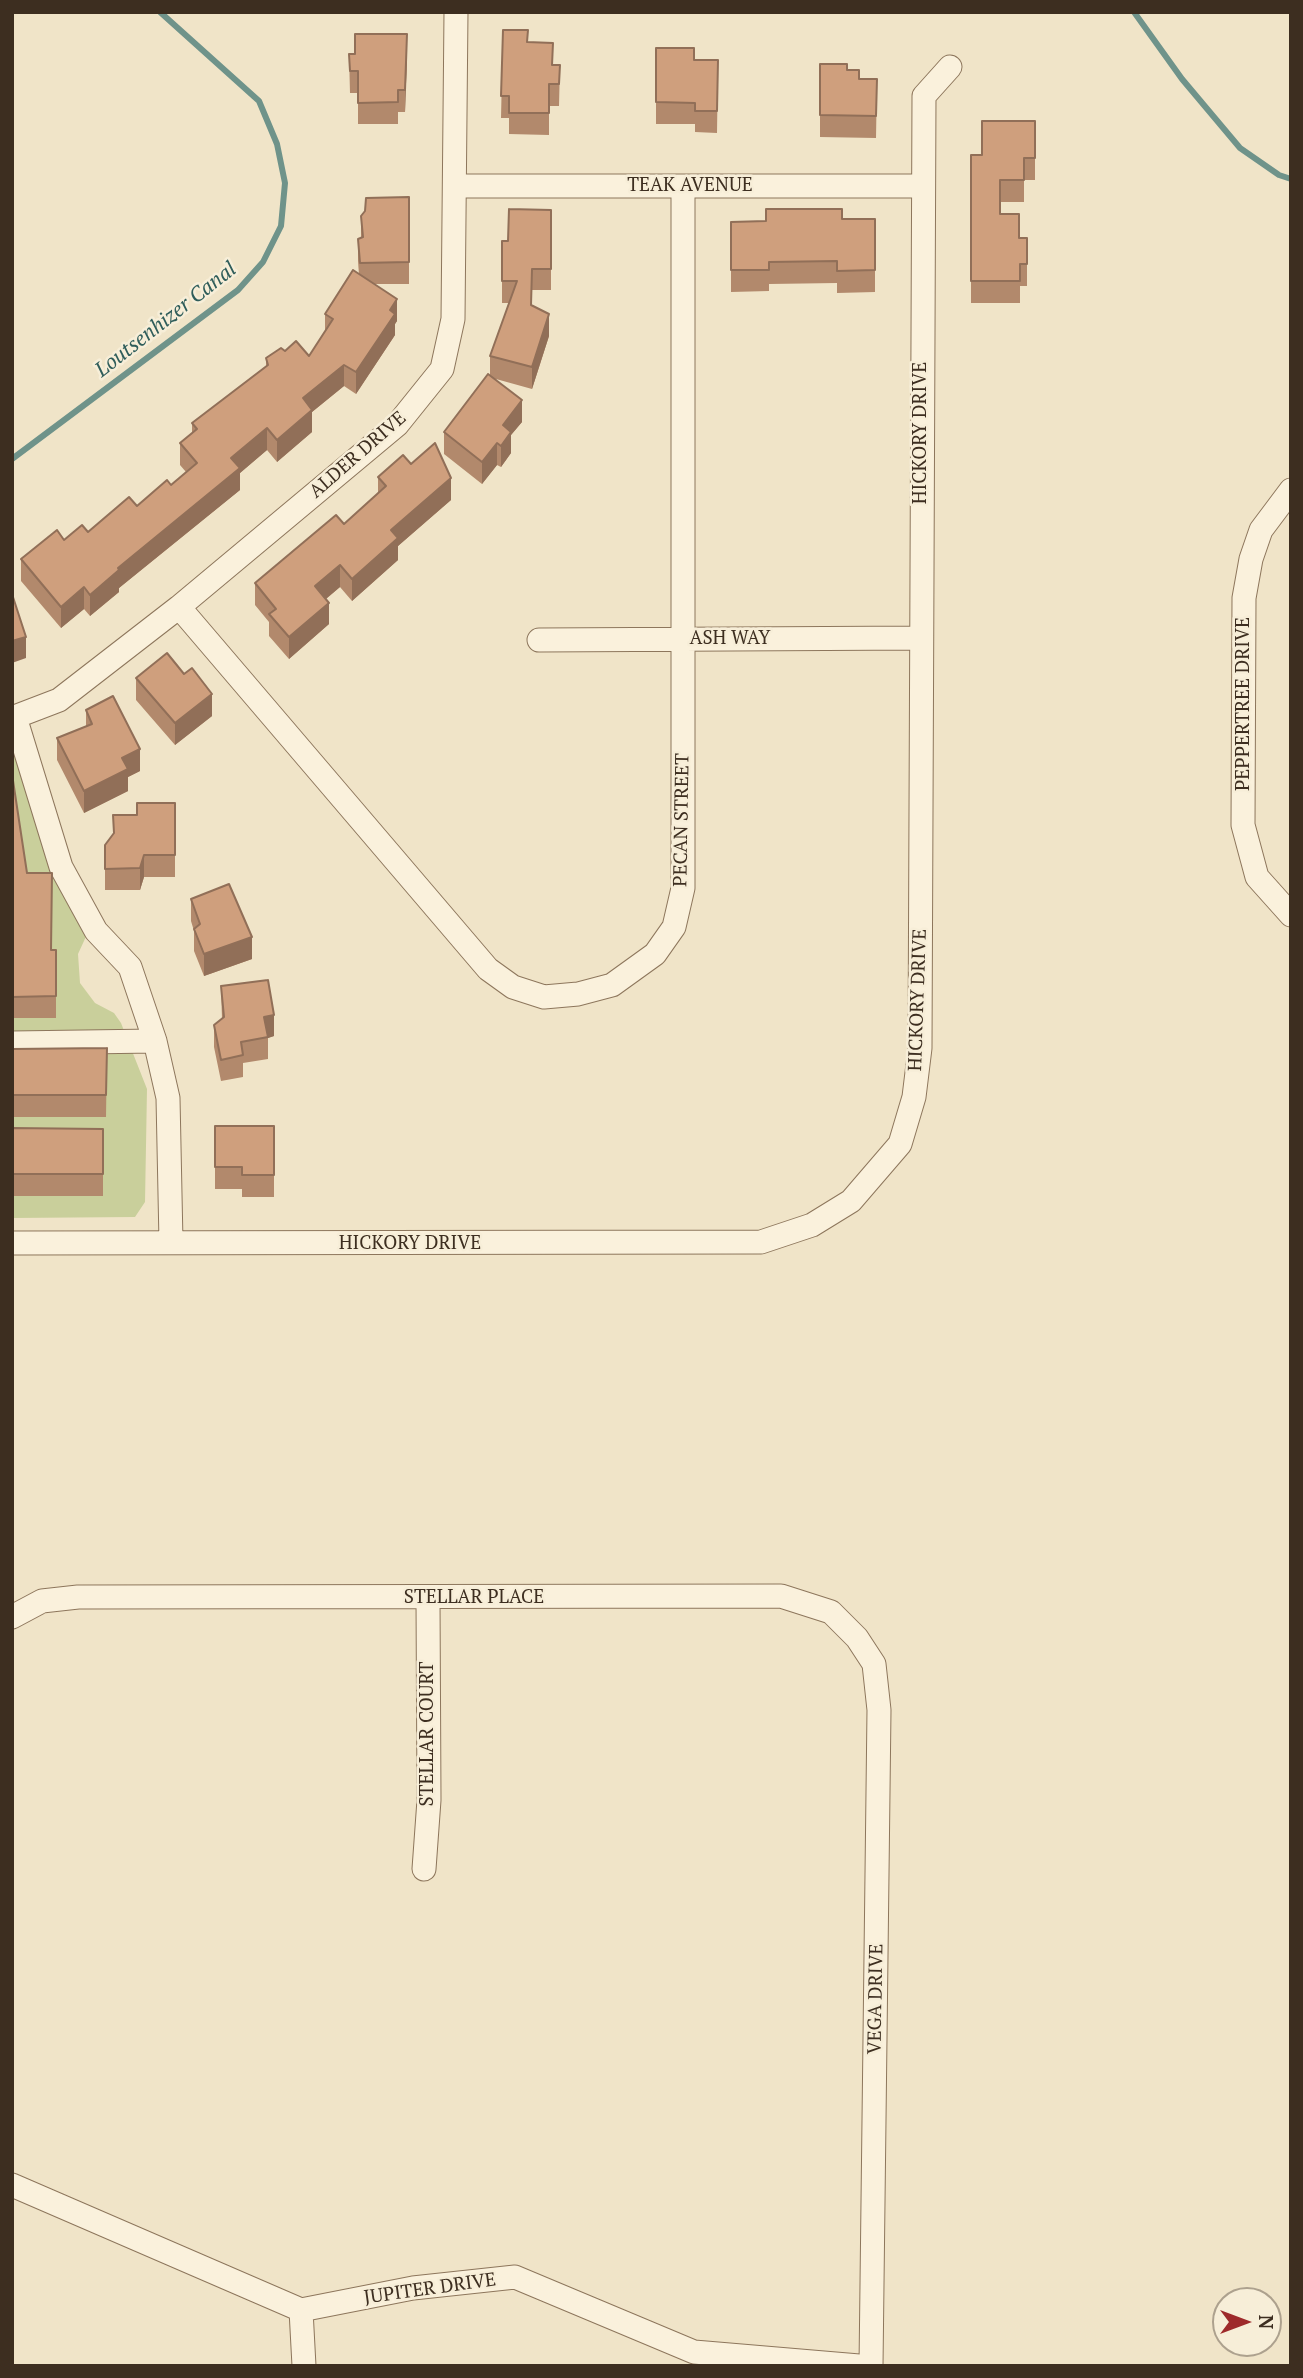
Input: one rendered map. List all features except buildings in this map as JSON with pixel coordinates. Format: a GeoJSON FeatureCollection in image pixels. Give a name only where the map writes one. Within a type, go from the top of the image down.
{"type":"FeatureCollection","features":[{"type":"Feature","properties":{"kind":"street","name":"ALDER DRIVE"},"geometry":{"type":"LineString","coordinates":[[14,717],[59,701],[179,607],[397,425],[442,369],[453,318],[457,186],[456,12]]}},
{"type":"Feature","properties":{"kind":"street","name":"HICKORY DRIVE"},"geometry":{"type":"LineString","coordinates":[[12,1243],[761,1242],[812,1225],[851,1201],[900,1144],[914,1097],[920,1048],[924,96],[950,67]]}},
{"type":"Feature","properties":{"kind":"street","name":"TEAK AVENUE"},"geometry":{"type":"LineString","coordinates":[[457,186],[923,186]]}},
{"type":"Feature","properties":{"kind":"street","name":"PECAN STREET"},"geometry":{"type":"LineString","coordinates":[[179,607],[488,969],[513,987],[544,997],[578,994],[612,985],[655,954],[674,927],[683,888],[683,186]]}},
{"type":"Feature","properties":{"kind":"street","name":"PEPPERTREE DRIVE"},"geometry":{"type":"LineString","coordinates":[[1291,490],[1261,530],[1251,559],[1244,598],[1243,799],[1243,825],[1257,877],[1291,915]]}},
{"type":"Feature","properties":{"kind":"street","name":"ASH WAY"},"geometry":{"type":"LineString","coordinates":[[539,640],[920,638]]}},
{"type":"Feature","properties":{"kind":"street"},"geometry":{"type":"LineString","coordinates":[[14,717],[61,867],[96,931],[130,967],[155,1041],[168,1098],[171,1242]]}},
{"type":"Feature","properties":{"kind":"street"},"geometry":{"type":"LineString","coordinates":[[12,1043],[155,1041]]}},
{"type":"Feature","properties":{"kind":"street","name":"STELLAR PLACE"},"geometry":{"type":"LineString","coordinates":[[12,1617],[42,1601],[78,1597],[781,1597],[831,1612],[856,1638]]}},
{"type":"Feature","properties":{"kind":"street","name":"STELLAR COURT"},"geometry":{"type":"LineString","coordinates":[[424,1869],[429,1800],[428,1599]]}},
{"type":"Feature","properties":{"kind":"street","name":"VEGA DRIVE"},"geometry":{"type":"LineString","coordinates":[[856,1638],[874,1664],[879,1710],[872,2366]]}},
{"type":"Feature","properties":{"kind":"street"},"geometry":{"type":"LineString","coordinates":[[12,2185],[301,2310],[304,2366]]}},
{"type":"Feature","properties":{"kind":"street","name":"JUPITER DRIVE"},"geometry":{"type":"LineString","coordinates":[[301,2310],[413,2288],[515,2277],[694,2352],[859,2366]]}},
{"type":"Feature","properties":{"kind":"green space"},"geometry":{"type":"Polygon","coordinates":[[[12,744],[89,930],[78,954],[80,983],[95,1003],[114,1013],[121,1023],[147,1089],[145,1202],[135,1217],[12,1218],[12,744]]]}},
{"type":"Feature","properties":{"kind":"waterway","name":"Loutsenhizer Canal"},"geometry":{"type":"LineString","coordinates":[[12,459],[238,290],[263,262],[281,226],[285,183],[277,144],[259,101],[160,12]]}},
{"type":"Feature","properties":{"kind":"waterway","name":"Loutsenhizer Canal"},"geometry":{"type":"LineString","coordinates":[[1134,12],[1182,79],[1240,148],[1279,175],[1291,179]]}}]}
